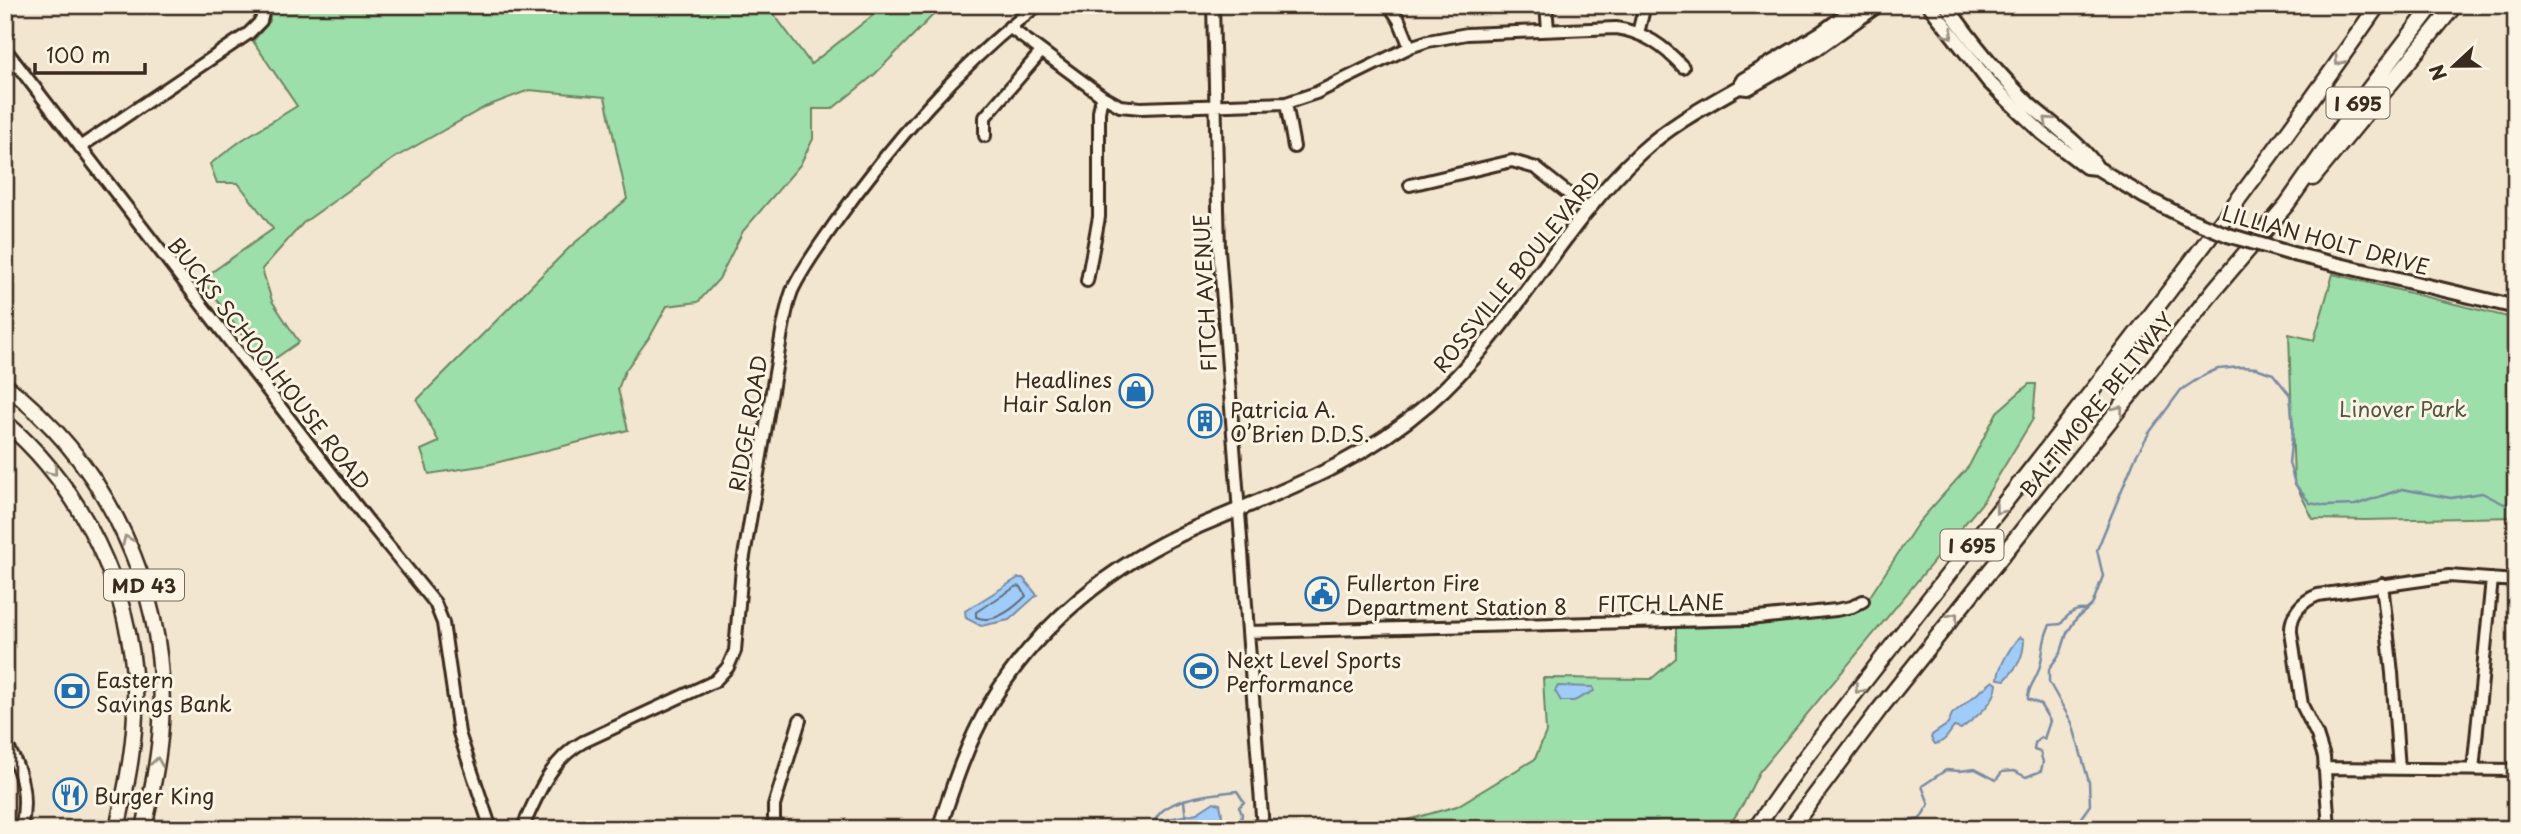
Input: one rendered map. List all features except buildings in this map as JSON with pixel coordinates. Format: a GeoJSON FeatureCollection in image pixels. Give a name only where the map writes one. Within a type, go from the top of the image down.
{"type":"FeatureCollection","features":[{"type":"Feature","properties":{"kind":"highway","name":"BALTIMORE BELTWAY"},"geometry":{"type":"LineString","coordinates":[[1755,829],[1831,723],[2191,262],[2288,133],[2378,5]]}},
{"type":"Feature","properties":{"kind":"highway","name":"BALTIMORE BELTWAY"},"geometry":{"type":"LineString","coordinates":[[1790,829],[1899,685],[2214,290],[2287,204],[2350,114],[2433,5]]}},
{"type":"Feature","properties":{"kind":"highway"},"geometry":{"type":"LineString","coordinates":[[2287,204],[2318,173],[2455,5]]}},
{"type":"Feature","properties":{"kind":"highway","name":"MD 43"},"geometry":{"type":"LineString","coordinates":[[5,385],[45,421],[87,470],[120,525],[142,577],[157,644],[162,700],[157,762],[144,829]]}},
{"type":"Feature","properties":{"kind":"highway","name":"MD 43"},"geometry":{"type":"LineString","coordinates":[[5,422],[62,482],[92,530],[120,604],[128,634],[135,691],[133,735],[117,829]]}},
{"type":"Feature","properties":{"kind":"highway"},"geometry":{"type":"LineString","coordinates":[[1800,829],[1899,685]]}},
{"type":"Feature","properties":{"kind":"main road","name":"ROSSVILLE BOULEVARD"},"geometry":{"type":"LineString","coordinates":[[1739,88],[1743,80],[1821,33],[1859,5]]}},
{"type":"Feature","properties":{"kind":"main road","name":"ROSSVILLE BOULEVARD"},"geometry":{"type":"LineString","coordinates":[[939,829],[959,769],[979,723],[1006,678],[1034,643],[1081,597],[1125,565],[1175,537],[1339,466],[1392,432],[1427,405],[1480,351],[1589,210],[1648,145],[1688,117],[1739,88],[1748,88],[1803,57],[1878,5]]}},
{"type":"Feature","properties":{"kind":"main road","name":"LILLIAN HOLT DRIVE"},"geometry":{"type":"LineString","coordinates":[[1929,5],[1959,47],[2001,96],[2029,122],[2086,167],[2097,168],[2144,197],[2228,235],[2289,253],[2516,307]]}},
{"type":"Feature","properties":{"kind":"main road","name":"LILLIAN HOLT DRIVE"},"geometry":{"type":"LineString","coordinates":[[1946,5],[2010,85],[2091,157],[2097,168]]}},
{"type":"Feature","properties":{"kind":"main road"},"geometry":{"type":"LineString","coordinates":[[2001,96],[2010,85]]}},
{"type":"Feature","properties":{"kind":"street"},"geometry":{"type":"LineString","coordinates":[[80,147],[249,33],[261,21],[265,5]]}},
{"type":"Feature","properties":{"kind":"street","name":"RIDGE ROAD"},"geometry":{"type":"LineString","coordinates":[[522,829],[549,773],[568,752],[583,742],[715,681],[728,667],[735,651],[742,568],[782,332],[792,292],[815,253],[880,162],[966,66],[1038,5]]}},
{"type":"Feature","properties":{"kind":"street","name":"FITCH AVENUE"},"geometry":{"type":"LineString","coordinates":[[1213,5],[1220,249],[1263,829]]}},
{"type":"Feature","properties":{"kind":"street"},"geometry":{"type":"LineString","coordinates":[[1389,5],[1399,20],[1410,47]]}},
{"type":"Feature","properties":{"kind":"street"},"geometry":{"type":"LineString","coordinates":[[1546,5],[1548,30]]}},
{"type":"Feature","properties":{"kind":"street"},"geometry":{"type":"LineString","coordinates":[[1638,33],[1645,5]]}},
{"type":"Feature","properties":{"kind":"street"},"geometry":{"type":"LineString","coordinates":[[1009,27],[1102,96],[1113,103],[1128,107],[1286,103],[1316,93],[1410,47],[1467,34],[1600,27],[1638,33],[1663,48],[1683,66]]}},
{"type":"Feature","properties":{"kind":"street","name":"BUCKS SCHOOLHOUSE ROAD"},"geometry":{"type":"LineString","coordinates":[[5,50],[368,521],[435,603],[445,632],[459,733],[491,829]]}},
{"type":"Feature","properties":{"kind":"street"},"geometry":{"type":"LineString","coordinates":[[985,136],[985,117],[1041,52]]}},
{"type":"Feature","properties":{"kind":"street"},"geometry":{"type":"LineString","coordinates":[[1087,281],[1099,217],[1102,96]]}},
{"type":"Feature","properties":{"kind":"street"},"geometry":{"type":"LineString","coordinates":[[1286,103],[1294,147]]}},
{"type":"Feature","properties":{"kind":"street"},"geometry":{"type":"LineString","coordinates":[[1410,185],[1512,161],[1536,168],[1589,210]]}},
{"type":"Feature","properties":{"kind":"street"},"geometry":{"type":"LineString","coordinates":[[2329,829],[2320,742],[2302,705],[2291,632],[2292,620],[2301,605],[2318,595],[2449,576],[2516,581]]}},
{"type":"Feature","properties":{"kind":"street"},"geometry":{"type":"LineString","coordinates":[[2473,770],[2492,579]]}},
{"type":"Feature","properties":{"kind":"street"},"geometry":{"type":"LineString","coordinates":[[2382,584],[2399,769]]}},
{"type":"Feature","properties":{"kind":"street","name":"FITCH LANE"},"geometry":{"type":"LineString","coordinates":[[1248,632],[1748,620],[1836,610],[1852,607],[1863,601]]}},
{"type":"Feature","properties":{"kind":"street"},"geometry":{"type":"LineString","coordinates":[[778,829],[774,819],[774,806],[800,720]]}},
{"type":"Feature","properties":{"kind":"street"},"geometry":{"type":"LineString","coordinates":[[5,743],[23,779],[25,798],[21,829]]}},
{"type":"Feature","properties":{"kind":"street"},"geometry":{"type":"LineString","coordinates":[[2324,768],[2516,770]]}},
{"type":"Feature","properties":{"kind":"green space"},"geometry":{"type":"Polygon","coordinates":[[[268,5],[767,5],[811,64],[886,5],[943,5],[874,75],[832,109],[813,109],[813,139],[800,165],[743,231],[719,279],[698,302],[667,306],[651,335],[625,371],[618,389],[628,430],[487,465],[429,474],[421,450],[439,442],[417,400],[571,246],[627,199],[605,97],[529,90],[485,107],[396,157],[303,223],[262,269],[272,301],[299,342],[264,366],[202,279],[273,229],[238,183],[217,183],[210,164],[242,140],[297,106],[253,41],[270,21],[268,5]]]}},
{"type":"Feature","properties":{"kind":"green space","name":"Linover Park"},"geometry":{"type":"Polygon","coordinates":[[[2333,274],[2516,319],[2516,517],[2313,519],[2294,481],[2289,334],[2314,340],[2333,274]]]}},
{"type":"Feature","properties":{"kind":"green space"},"geometry":{"type":"Polygon","coordinates":[[[2029,384],[2036,384],[2033,419],[1982,503],[1759,772],[1727,829],[1376,829],[1457,806],[1535,759],[1546,732],[1543,678],[1651,679],[1676,658],[1676,628],[1771,624],[1863,607],[1918,523],[1969,466],[1997,412],[2029,384]]]}},
{"type":"Feature","properties":{"kind":"water"},"geometry":{"type":"Polygon","coordinates":[[[1018,578],[1023,578],[1037,595],[1009,620],[981,626],[966,618],[965,611],[1018,578]]]}},
{"type":"Feature","properties":{"kind":"water"},"geometry":{"type":"Polygon","coordinates":[[[2020,637],[2024,639],[2019,662],[2005,680],[1998,679],[2006,657],[2020,637]]]}},
{"type":"Feature","properties":{"kind":"water"},"geometry":{"type":"Polygon","coordinates":[[[1993,681],[1997,684],[1996,691],[1984,710],[1961,729],[1954,727],[1944,740],[1935,744],[1932,735],[1948,724],[1952,714],[1993,681]]]}},
{"type":"Feature","properties":{"kind":"water"},"geometry":{"type":"Polygon","coordinates":[[[1558,686],[1593,687],[1594,691],[1574,701],[1561,701],[1555,691],[1558,686]]]}},
{"type":"Feature","properties":{"kind":"water"},"geometry":{"type":"Polygon","coordinates":[[[1214,802],[1220,804],[1220,829],[1167,829],[1167,819],[1197,813],[1214,802]]]}},
{"type":"Feature","properties":{"kind":"waterway"},"geometry":{"type":"LineString","coordinates":[[2073,829],[2090,805],[2089,782],[2072,723],[2049,682],[2049,669],[2061,652],[2067,633],[2076,619],[2092,605],[2103,576],[2097,550],[2135,458],[2149,433],[2181,390],[2218,369],[2256,368],[2273,374],[2290,395],[2293,426],[2289,463],[2295,484],[2310,503],[2326,506],[2355,505],[2402,489],[2451,498],[2482,493],[2504,504],[2516,502]]}},
{"type":"Feature","properties":{"kind":"waterway"},"geometry":{"type":"LineString","coordinates":[[1851,829],[1870,824],[1886,826],[1920,819],[1929,804],[1922,786],[1946,770],[1975,769],[1996,780],[2002,772],[2014,771],[2026,777],[2041,771],[2043,762],[2040,752],[2034,750],[2035,743],[2041,737],[2044,739],[2050,721],[2040,704],[2028,699],[2029,691],[2039,669],[2050,625],[2061,624],[2071,613],[2085,610]]}},
{"type":"Feature","properties":{"kind":"waterway"},"geometry":{"type":"LineString","coordinates":[[1159,829],[1162,824],[1155,821],[1168,807],[1203,795],[1237,791],[1244,802],[1239,807],[1242,814],[1240,829]]}},
{"type":"Feature","properties":{"kind":"waterway"},"geometry":{"type":"LineString","coordinates":[[1184,801],[1186,819]]}},
{"type":"Feature","properties":{"kind":"waterway"},"geometry":{"type":"LineString","coordinates":[[1536,829],[1553,828],[1568,821],[1625,825],[1645,821],[1665,824],[1695,822],[1701,828],[1739,821],[1743,823]]}},
{"type":"Feature","properties":{"kind":"waterway"},"geometry":{"type":"LineString","coordinates":[[1431,829],[1465,822],[1532,829]]}},
{"type":"Feature","properties":{"kind":"place","name":"Headlines Hair Salon"},"geometry":{"type":"Point","coordinates":[1136,391]}},
{"type":"Feature","properties":{"kind":"place","name":"Patricia A. O’Brien D.D.S."},"geometry":{"type":"Point","coordinates":[1205,421]}},
{"type":"Feature","properties":{"kind":"place","name":"Fullerton Fire Department Station 8"},"geometry":{"type":"Point","coordinates":[1322,594]}},
{"type":"Feature","properties":{"kind":"place","name":"Next Level Sports Performance"},"geometry":{"type":"Point","coordinates":[1201,671]}},
{"type":"Feature","properties":{"kind":"place","name":"Eastern Savings Bank"},"geometry":{"type":"Point","coordinates":[72,691]}},
{"type":"Feature","properties":{"kind":"place","name":"Burger King"},"geometry":{"type":"Point","coordinates":[70,795]}}]}
